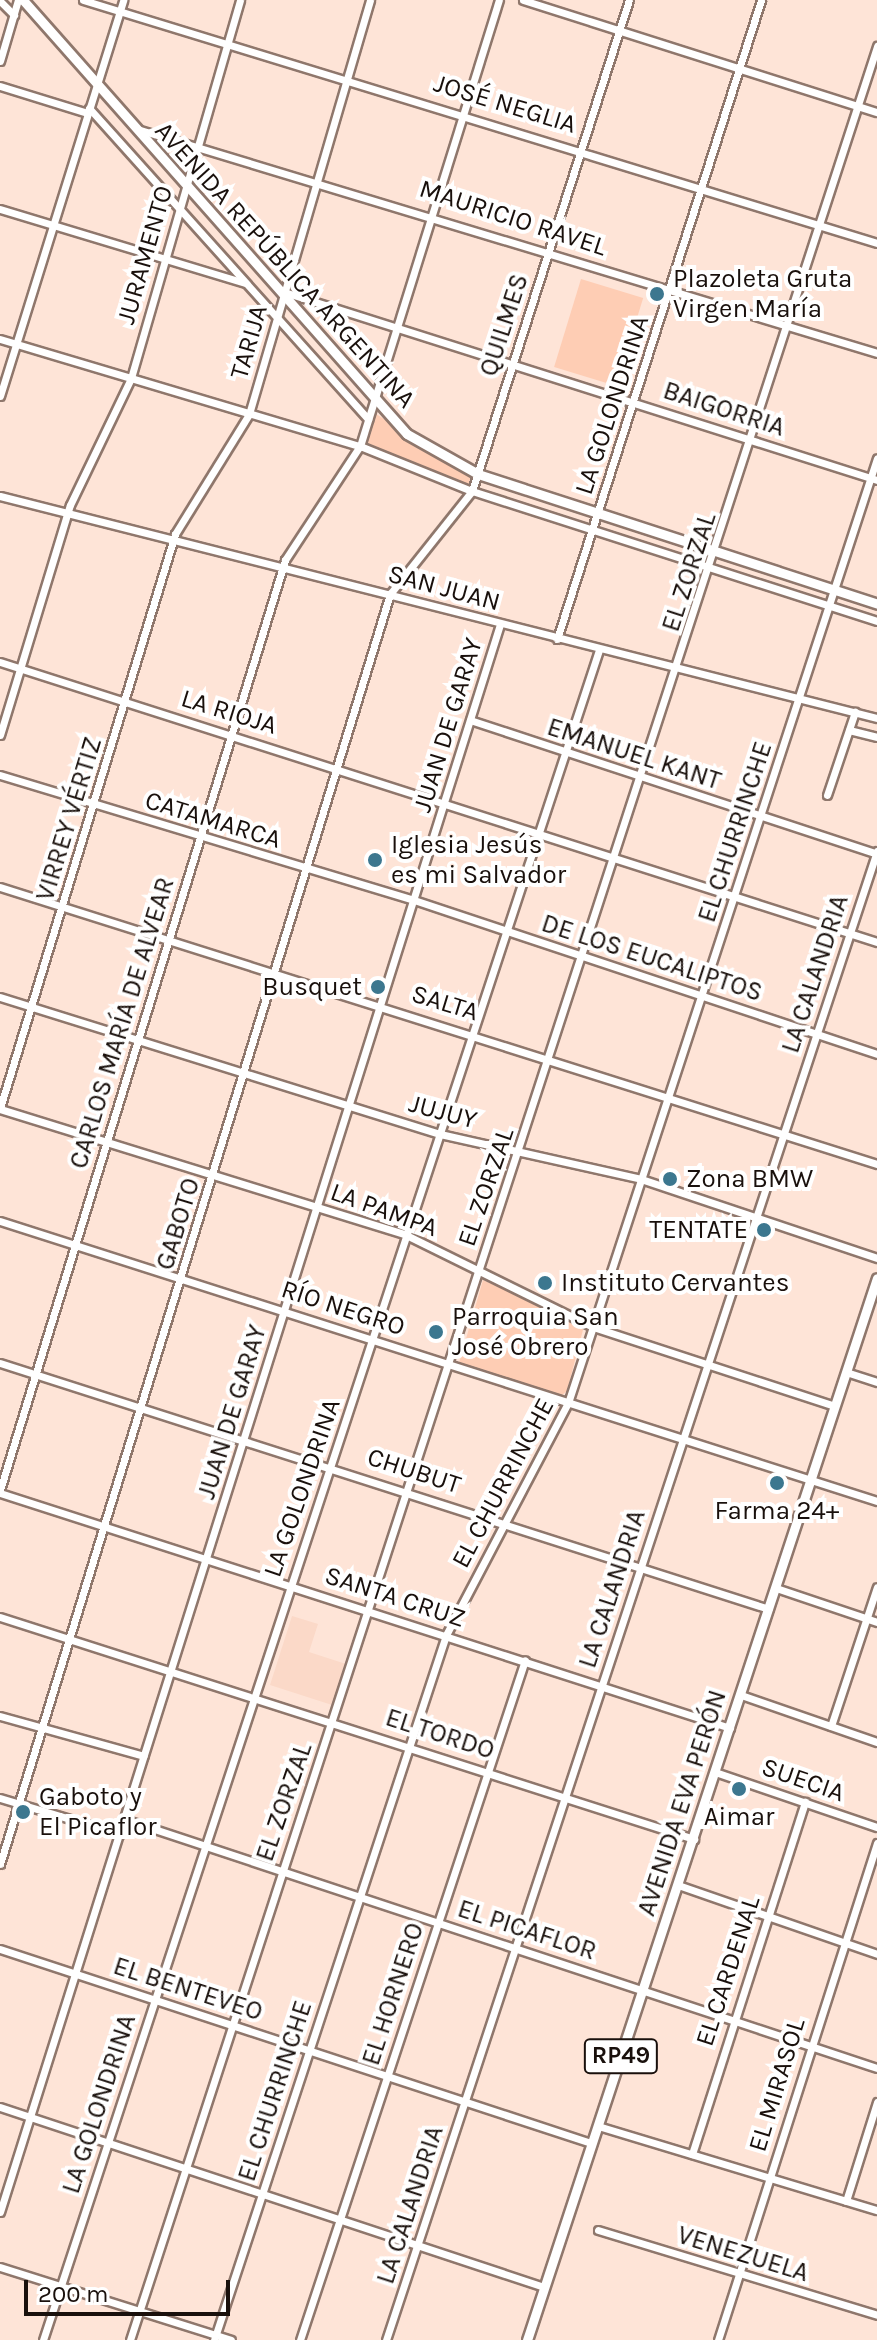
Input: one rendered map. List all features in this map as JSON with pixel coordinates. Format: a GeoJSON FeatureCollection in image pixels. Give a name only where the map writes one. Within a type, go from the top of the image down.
{"type":"FeatureCollection","features":[{"type":"Feature","properties":{"kind":"main road","name":"AVENIDA REPÚBLICA ARGENTINA"},"geometry":{"type":"LineString","coordinates":[[21,0],[283,295],[373,402],[407,434],[478,474],[877,604]]}},
{"type":"Feature","properties":{"kind":"main road","name":"AVENIDA EVA PERÓN"},"geometry":{"type":"LineString","coordinates":[[527,2340],[877,1278]]}},
{"type":"Feature","properties":{"kind":"street"},"geometry":{"type":"LineString","coordinates":[[0,61],[21,0]]}},
{"type":"Feature","properties":{"kind":"street","name":"JOSÉ NEGLIA"},"geometry":{"type":"LineString","coordinates":[[83,0],[347,76],[877,243]]}},
{"type":"Feature","properties":{"kind":"street"},"geometry":{"type":"LineString","coordinates":[[0,396],[123,0]]}},
{"type":"Feature","properties":{"kind":"street","name":"JURAMENTO"},"geometry":{"type":"LineString","coordinates":[[0,735],[68,513],[131,378],[240,0]]}},
{"type":"Feature","properties":{"kind":"street","name":"TARIJA"},"geometry":{"type":"LineString","coordinates":[[173,541],[249,414],[370,0]]}},
{"type":"Feature","properties":{"kind":"street","name":"CARLOS MARÍA DE ALVEAR"},"geometry":{"type":"LineString","coordinates":[[0,1492],[282,568],[360,446],[499,0]]}},
{"type":"Feature","properties":{"kind":"street"},"geometry":{"type":"LineString","coordinates":[[523,0],[877,112]]}},
{"type":"Feature","properties":{"kind":"street","name":"QUILMES"},"geometry":{"type":"LineString","coordinates":[[390,594],[472,491],[629,0]]}},
{"type":"Feature","properties":{"kind":"street","name":"LA GOLONDRINA"},"geometry":{"type":"LineString","coordinates":[[557,639],[761,0]]}},
{"type":"Feature","properties":{"kind":"street"},"geometry":{"type":"LineString","coordinates":[[0,1],[14,15]]}},
{"type":"Feature","properties":{"kind":"street","name":"EL ZORZAL"},"geometry":{"type":"LineString","coordinates":[[130,2340],[281,1870],[334,1720],[679,669],[877,46]]}},
{"type":"Feature","properties":{"kind":"street"},"geometry":{"type":"LineString","coordinates":[[0,86],[89,110]]}},
{"type":"Feature","properties":{"kind":"street","name":"AVENIDA REPÚBLICA ARGENTINA"},"geometry":{"type":"LineString","coordinates":[[89,110],[180,207],[368,419]]}},
{"type":"Feature","properties":{"kind":"street","name":"MAURICIO RAVEL"},"geometry":{"type":"LineString","coordinates":[[134,129],[197,144],[432,213],[877,353]]}},
{"type":"Feature","properties":{"kind":"street"},"geometry":{"type":"LineString","coordinates":[[0,209],[247,283]]}},
{"type":"Feature","properties":{"kind":"street","name":"BAIGORRIA"},"geometry":{"type":"LineString","coordinates":[[283,295],[399,325],[874,479]]}},
{"type":"Feature","properties":{"kind":"street"},"geometry":{"type":"LineString","coordinates":[[0,339],[360,446],[472,491],[877,621]]}},
{"type":"Feature","properties":{"kind":"street","name":"EL CHURRINCHE"},"geometry":{"type":"LineString","coordinates":[[215,2338],[446,1635],[568,1403],[829,606],[874,479],[877,458]]}},
{"type":"Feature","properties":{"kind":"street","name":"SAN JUAN"},"geometry":{"type":"LineString","coordinates":[[0,496],[877,718]]}},
{"type":"Feature","properties":{"kind":"street","name":"VIRREY VÉRTIZ"},"geometry":{"type":"LineString","coordinates":[[0,1109],[173,541]]}},
{"type":"Feature","properties":{"kind":"street","name":"GABOTO"},"geometry":{"type":"LineString","coordinates":[[0,1864],[47,1729],[105,1525],[277,972],[390,594]]}},
{"type":"Feature","properties":{"kind":"street","name":"JUAN DE GARAY"},"geometry":{"type":"LineString","coordinates":[[0,2212],[383,1005],[500,624]]}},
{"type":"Feature","properties":{"kind":"street","name":"LA GOLONDRINA"},"geometry":{"type":"LineString","coordinates":[[43,2340],[599,650]]}},
{"type":"Feature","properties":{"kind":"street","name":"LA RIOJA"},"geometry":{"type":"LineString","coordinates":[[0,662],[340,766],[877,942]]}},
{"type":"Feature","properties":{"kind":"street"},"geometry":{"type":"LineString","coordinates":[[827,795],[855,712]]}},
{"type":"Feature","properties":{"kind":"street","name":"EMANUEL KANT"},"geometry":{"type":"LineString","coordinates":[[470,720],[877,853]]}},
{"type":"Feature","properties":{"kind":"street"},"geometry":{"type":"LineString","coordinates":[[849,730],[877,737]]}},
{"type":"Feature","properties":{"kind":"street","name":"CATAMARCA"},"geometry":{"type":"LineString","coordinates":[[0,775],[414,900]]}},
{"type":"Feature","properties":{"kind":"street","name":"LA CALANDRIA"},"geometry":{"type":"LineString","coordinates":[[386,2340],[877,853]]}},
{"type":"Feature","properties":{"kind":"street","name":"SALTA"},"geometry":{"type":"LineString","coordinates":[[0,887],[472,1032],[877,1164]]}},
{"type":"Feature","properties":{"kind":"street","name":"DE LOS EUCALIPTOS"},"geometry":{"type":"LineString","coordinates":[[414,900],[877,1054]]}},
{"type":"Feature","properties":{"kind":"street","name":"JUJUY"},"geometry":{"type":"LineString","coordinates":[[0,997],[440,1134],[641,1179],[877,1258]]}},
{"type":"Feature","properties":{"kind":"street","name":"LA PAMPA"},"geometry":{"type":"LineString","coordinates":[[0,1109],[406,1235],[593,1327],[834,1406]]}},
{"type":"Feature","properties":{"kind":"street","name":"RÍO NEGRO"},"geometry":{"type":"LineString","coordinates":[[0,1221],[877,1501]]}},
{"type":"Feature","properties":{"kind":"street","name":"CHUBUT"},"geometry":{"type":"LineString","coordinates":[[0,1363],[245,1438],[769,1609]]}},
{"type":"Feature","properties":{"kind":"street"},"geometry":{"type":"LineString","coordinates":[[846,1372],[877,1382]]}},
{"type":"Feature","properties":{"kind":"street","name":"SANTA CRUZ"},"geometry":{"type":"LineString","coordinates":[[0,1492],[291,1583],[730,1728]]}},
{"type":"Feature","properties":{"kind":"street"},"geometry":{"type":"LineString","coordinates":[[831,1726],[877,1587]]}},
{"type":"Feature","properties":{"kind":"street"},"geometry":{"type":"LineString","coordinates":[[776,1588],[877,1622]]}},
{"type":"Feature","properties":{"kind":"street","name":"EL TORDO"},"geometry":{"type":"LineString","coordinates":[[0,1617],[255,1693],[694,1839]]}},
{"type":"Feature","properties":{"kind":"street","name":"EL HORNERO"},"geometry":{"type":"LineString","coordinates":[[300,2340],[525,1660]]}},
{"type":"Feature","properties":{"kind":"street"},"geometry":{"type":"LineString","coordinates":[[741,1695],[877,1742]]}},
{"type":"Feature","properties":{"kind":"street"},"geometry":{"type":"LineString","coordinates":[[0,1716],[144,1756]]}},
{"type":"Feature","properties":{"kind":"street","name":"SUECIA"},"geometry":{"type":"LineString","coordinates":[[715,1772],[877,1827]]}},
{"type":"Feature","properties":{"kind":"street"},"geometry":{"type":"LineString","coordinates":[[0,1798],[120,1834]]}},
{"type":"Feature","properties":{"kind":"street","name":"EL CARDENAL"},"geometry":{"type":"LineString","coordinates":[[692,2154],[731,2024],[805,1802]]}},
{"type":"Feature","properties":{"kind":"street","name":"EL PICAFLOR"},"geometry":{"type":"LineString","coordinates":[[124,1819],[516,1947],[731,2024],[877,2068]]}},
{"type":"Feature","properties":{"kind":"street","name":"EL MIRASOL"},"geometry":{"type":"LineString","coordinates":[[718,2340],[877,1843]]}},
{"type":"Feature","properties":{"kind":"street"},"geometry":{"type":"LineString","coordinates":[[678,1885],[877,1954]]}},
{"type":"Feature","properties":{"kind":"street","name":"EL BENTEVEO"},"geometry":{"type":"LineString","coordinates":[[0,1949],[591,2143]]}},
{"type":"Feature","properties":{"kind":"street"},"geometry":{"type":"LineString","coordinates":[[846,2201],[877,2102]]}},
{"type":"Feature","properties":{"kind":"street"},"geometry":{"type":"LineString","coordinates":[[0,2107],[544,2287]]}},
{"type":"Feature","properties":{"kind":"street"},"geometry":{"type":"LineString","coordinates":[[598,2126],[877,2210]]}},
{"type":"Feature","properties":{"kind":"street","name":"VENEZUELA"},"geometry":{"type":"LineString","coordinates":[[598,2230],[877,2315]]}},
{"type":"Feature","properties":{"kind":"street"},"geometry":{"type":"LineString","coordinates":[[0,2267],[215,2338],[231,2340]]}},
{"type":"Feature","properties":{"kind":"shaded area"},"geometry":{"type":"Polygon","coordinates":[[[581,279],[643,298],[616,386],[554,367],[581,279]]]}},
{"type":"Feature","properties":{"kind":"shaded area"},"geometry":{"type":"Polygon","coordinates":[[[373,412],[474,476],[470,488],[367,447],[373,412]]]}},
{"type":"Feature","properties":{"kind":"shaded area"},"geometry":{"type":"Polygon","coordinates":[[[483,1280],[584,1326],[567,1391],[561,1396],[459,1363],[483,1280]]]}},
{"type":"Feature","properties":{"kind":"shaded area"},"geometry":{"type":"Polygon","coordinates":[[[292,1616],[318,1624],[309,1652],[346,1664],[332,1705],[270,1685],[292,1616]]]}},
{"type":"Feature","properties":{"kind":"place","name":"Plazoleta Gruta Virgen María"},"geometry":{"type":"Point","coordinates":[657,294]}},
{"type":"Feature","properties":{"kind":"place","name":"Iglesia Jesús es mi Salvador"},"geometry":{"type":"Point","coordinates":[375,860]}},
{"type":"Feature","properties":{"kind":"place","name":"Busquet"},"geometry":{"type":"Point","coordinates":[378,987]}},
{"type":"Feature","properties":{"kind":"place","name":"Zona BMW"},"geometry":{"type":"Point","coordinates":[670,1179]}},
{"type":"Feature","properties":{"kind":"place","name":"TENTATE"},"geometry":{"type":"Point","coordinates":[764,1230]}},
{"type":"Feature","properties":{"kind":"place","name":"Instituto Cervantes"},"geometry":{"type":"Point","coordinates":[545,1283]}},
{"type":"Feature","properties":{"kind":"place","name":"Parroquia San José Obrero"},"geometry":{"type":"Point","coordinates":[436,1332]}},
{"type":"Feature","properties":{"kind":"place","name":"Farma 24+"},"geometry":{"type":"Point","coordinates":[777,1483]}},
{"type":"Feature","properties":{"kind":"place","name":"Aimar"},"geometry":{"type":"Point","coordinates":[739,1789]}},
{"type":"Feature","properties":{"kind":"place","name":"Gaboto y El Picaflor"},"geometry":{"type":"Point","coordinates":[23,1812]}}]}
